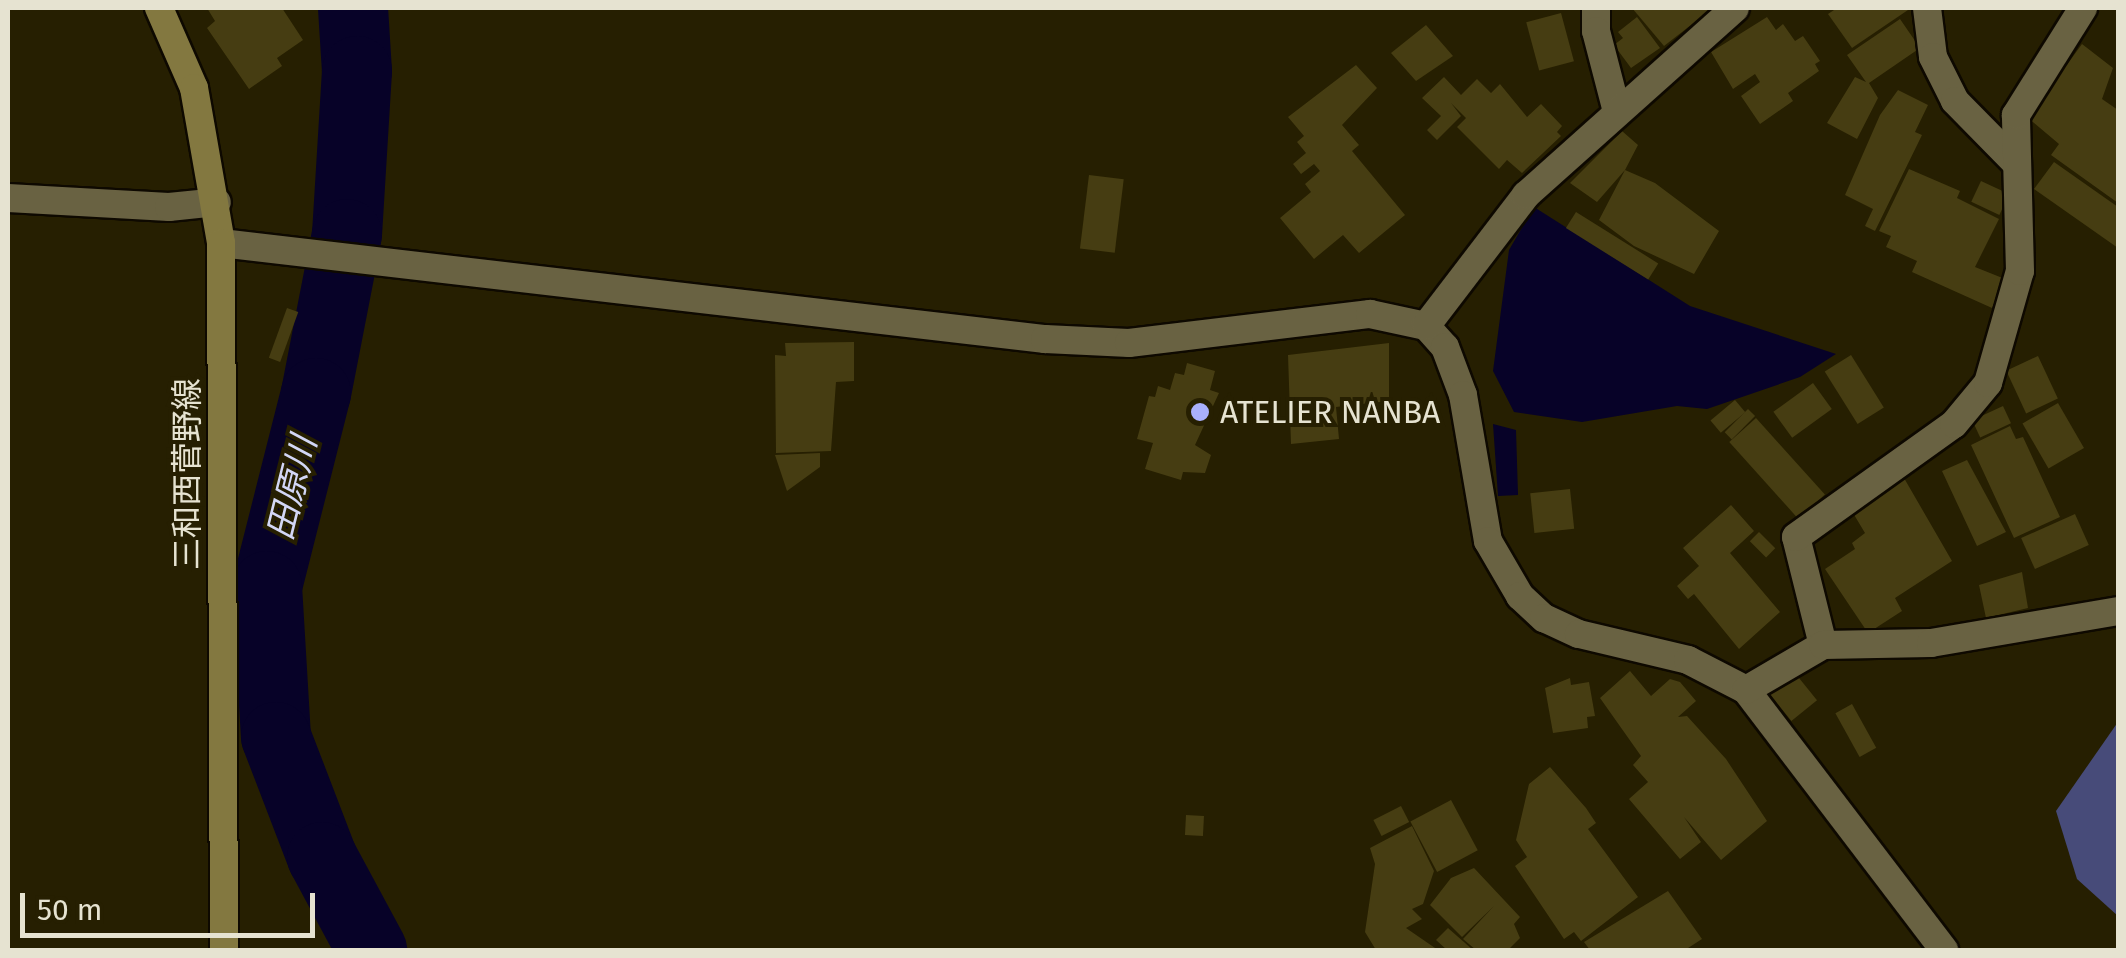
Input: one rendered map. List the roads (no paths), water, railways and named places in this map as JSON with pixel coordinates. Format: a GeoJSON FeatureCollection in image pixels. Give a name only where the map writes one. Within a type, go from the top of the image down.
{"type":"FeatureCollection","features":[{"type":"Feature","properties":{"kind":"main road","name":"三和西菅野線"},"geometry":{"type":"LineString","coordinates":[[159,8],[194,88],[217,202],[220,243],[224,950]]}},
{"type":"Feature","properties":{"kind":"street"},"geometry":{"type":"LineString","coordinates":[[1596,8],[1596,31],[1616,108]]}},
{"type":"Feature","properties":{"kind":"street"},"geometry":{"type":"LineString","coordinates":[[1426,326],[1526,195],[1616,108],[1735,8]]}},
{"type":"Feature","properties":{"kind":"street"},"geometry":{"type":"LineString","coordinates":[[1927,8],[1933,57],[1954,102],[2014,161]]}},
{"type":"Feature","properties":{"kind":"street"},"geometry":{"type":"LineString","coordinates":[[1823,645],[1796,537],[1954,424],[1988,382],[2020,271],[2014,161],[2016,115],[2083,8]]}},
{"type":"Feature","properties":{"kind":"street"},"geometry":{"type":"LineString","coordinates":[[8,198],[170,207],[217,202]]}},
{"type":"Feature","properties":{"kind":"street"},"geometry":{"type":"LineString","coordinates":[[220,243],[1044,339],[1129,343],[1370,314],[1426,326],[1445,347],[1463,395],[1488,541],[1520,596],[1544,618],[1579,634],[1688,660],[1746,690],[1944,950]]}},
{"type":"Feature","properties":{"kind":"street"},"geometry":{"type":"LineString","coordinates":[[1746,690],[1823,645],[1931,643],[2118,611]]}},
{"type":"Feature","properties":{"kind":"waterway","name":"田原川"},"geometry":{"type":"LineString","coordinates":[[353,8],[357,71],[347,234],[316,393],[267,586],[276,737],[322,857],[372,950]]}},
{"type":"Feature","properties":{"kind":"place","name":"ATELIER NANBA"},"geometry":{"type":"Point","coordinates":[1200,412]}}]}
